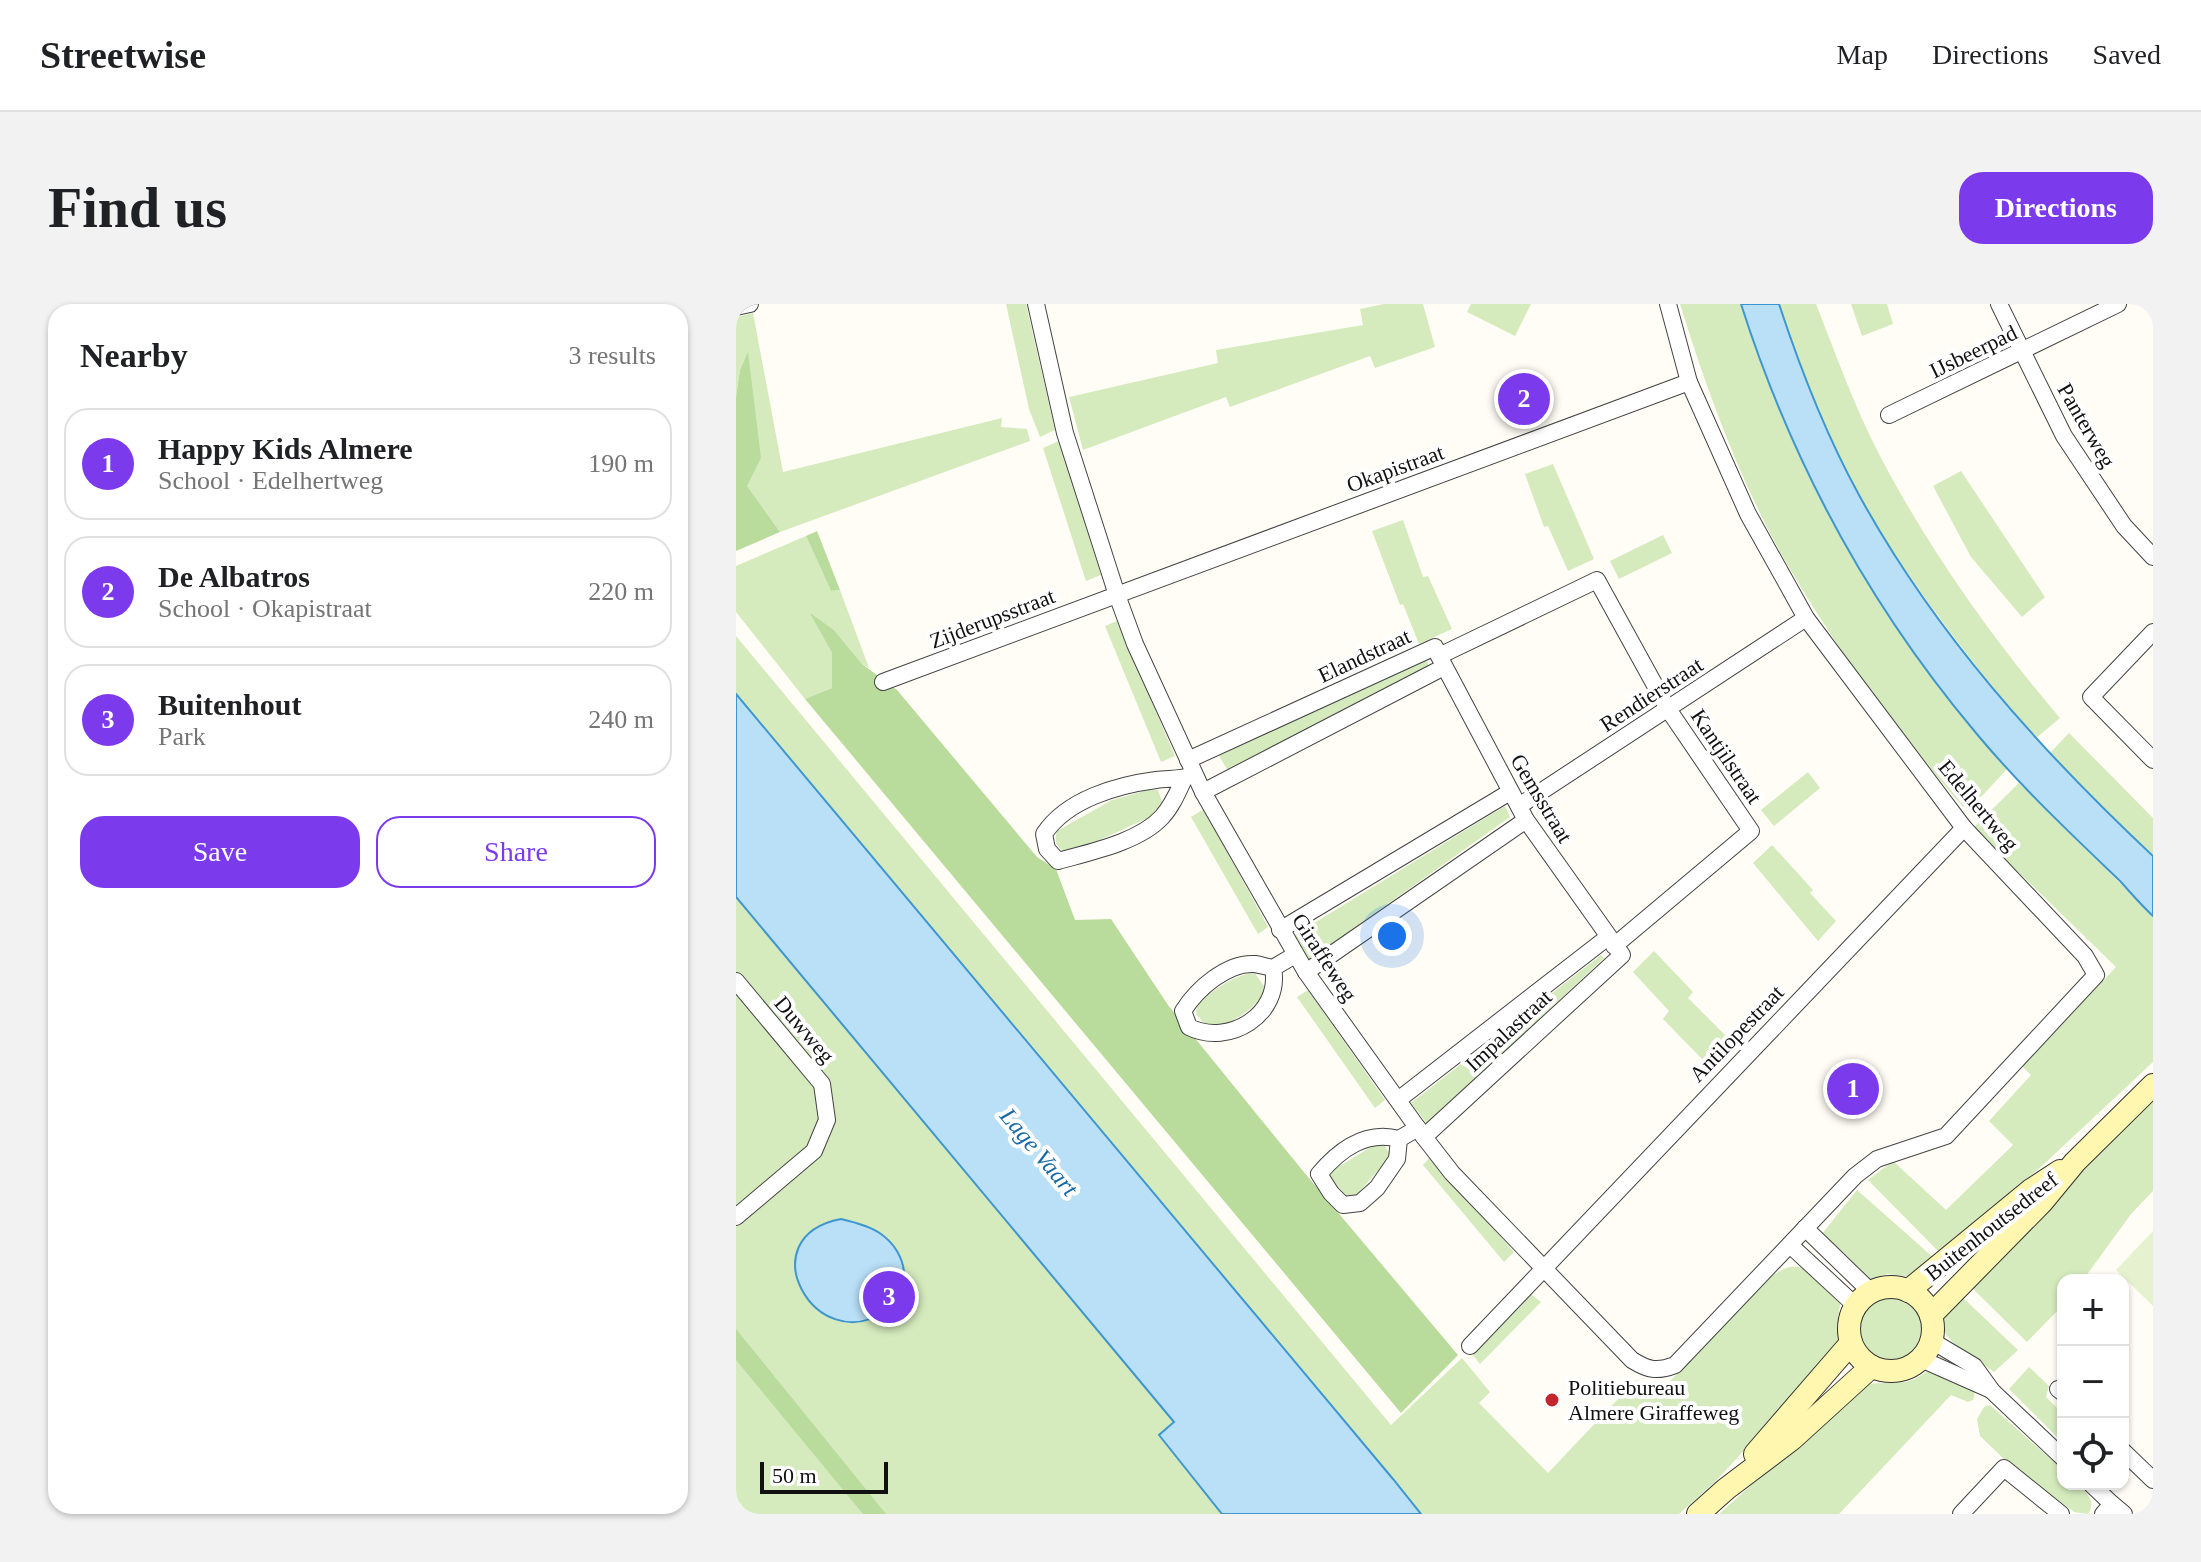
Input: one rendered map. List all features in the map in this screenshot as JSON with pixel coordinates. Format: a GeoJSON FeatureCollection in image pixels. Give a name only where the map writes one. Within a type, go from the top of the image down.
{"type":"FeatureCollection","features":[{"type":"Feature","properties":{"kind":"main road","name":"Buitenhoutsedreef"},"geometry":{"type":"LineString","coordinates":[[1931,1315],[2042,1202],[2075,1162],[2153,1085]]}},
{"type":"Feature","properties":{"kind":"main road","name":"Buitenhoutsedreef"},"geometry":{"type":"LineString","coordinates":[[1908,1291],[2031,1190],[2075,1162]]}},
{"type":"Feature","properties":{"kind":"main road"},"geometry":{"type":"LineString","coordinates":[[1896,1287],[1908,1291],[1921,1300],[1931,1315],[1927,1350],[1906,1369],[1889,1372],[1871,1367],[1859,1357],[1851,1343],[1849,1331],[1863,1299],[1896,1287]]}},
{"type":"Feature","properties":{"kind":"main road"},"geometry":{"type":"LineString","coordinates":[[1726,1489],[1851,1343]]}},
{"type":"Feature","properties":{"kind":"main road"},"geometry":{"type":"LineString","coordinates":[[1698,1514],[1792,1439],[1871,1367]]}},
{"type":"Feature","properties":{"kind":"street"},"geometry":{"type":"LineString","coordinates":[[736,307],[750,304]]}},
{"type":"Feature","properties":{"kind":"street","name":"Giraffeweg"},"geometry":{"type":"LineString","coordinates":[[1036,304],[1065,433],[1117,595],[1188,771],[1306,972],[1452,1173],[1632,1360],[1647,1369],[1660,1371],[1675,1365],[1790,1245]]}},
{"type":"Feature","properties":{"kind":"street","name":"Edelhertweg"},"geometry":{"type":"LineString","coordinates":[[1668,304],[1689,382],[1748,514],[1806,618],[1964,828],[2085,956],[2096,975],[1946,1136],[1877,1159],[1855,1176],[1790,1245]]}},
{"type":"Feature","properties":{"kind":"street","name":"Panterweg"},"geometry":{"type":"LineString","coordinates":[[1999,304],[2064,436],[2124,526],[2153,557]]}},
{"type":"Feature","properties":{"kind":"street","name":"IJsbeerpad"},"geometry":{"type":"LineString","coordinates":[[1889,415],[2118,304]]}},
{"type":"Feature","properties":{"kind":"street","name":"Okapistraat"},"geometry":{"type":"LineString","coordinates":[[1117,595],[1689,382]]}},
{"type":"Feature","properties":{"kind":"street","name":"Elandstraat"},"geometry":{"type":"LineString","coordinates":[[1203,792],[1597,580]]}},
{"type":"Feature","properties":{"kind":"street","name":"Kantjilstraat"},"geometry":{"type":"LineString","coordinates":[[1597,580],[1668,709],[1751,831]]}},
{"type":"Feature","properties":{"kind":"street","name":"Zijderupsstraat"},"geometry":{"type":"LineString","coordinates":[[883,682],[1117,595]]}},
{"type":"Feature","properties":{"kind":"street","name":"Rendierstraat"},"geometry":{"type":"LineString","coordinates":[[1306,972],[1518,806],[1806,618]]}},
{"type":"Feature","properties":{"kind":"street"},"geometry":{"type":"LineString","coordinates":[[2153,632],[2091,697],[2153,760]]}},
{"type":"Feature","properties":{"kind":"street","name":"Elandstraat"},"geometry":{"type":"LineString","coordinates":[[1188,771],[1435,647],[1441,662]]}},
{"type":"Feature","properties":{"kind":"street","name":"Gemsstraat"},"geometry":{"type":"LineString","coordinates":[[1441,662],[1518,806],[1615,946]]}},
{"type":"Feature","properties":{"kind":"street"},"geometry":{"type":"LineString","coordinates":[[1188,771],[1174,800],[1160,819],[1119,844],[1058,861],[1047,849],[1044,834],[1051,823],[1084,801],[1125,784],[1188,771]]}},
{"type":"Feature","properties":{"kind":"street","name":"Rendierstraat"},"geometry":{"type":"LineString","coordinates":[[1280,930],[1518,806]]}},
{"type":"Feature","properties":{"kind":"street","name":"Antilopestraat"},"geometry":{"type":"LineString","coordinates":[[1470,1346],[1964,828]]}},
{"type":"Feature","properties":{"kind":"street","name":"Impalastraat"},"geometry":{"type":"LineString","coordinates":[[1399,1139],[1421,1133],[1615,946],[1751,831]]}},
{"type":"Feature","properties":{"kind":"street","name":"Impalastraat"},"geometry":{"type":"LineString","coordinates":[[1398,1100],[1615,946]]}},
{"type":"Feature","properties":{"kind":"street"},"geometry":{"type":"LineString","coordinates":[[1273,968],[1276,984],[1269,1005],[1249,1023],[1219,1034],[1202,1034],[1189,1027],[1183,1011],[1192,996],[1212,980],[1252,963],[1273,968],[1295,955]]}},
{"type":"Feature","properties":{"kind":"street","name":"Duwweg"},"geometry":{"type":"LineString","coordinates":[[736,981],[822,1084],[827,1120],[814,1151],[736,1217]]}},
{"type":"Feature","properties":{"kind":"street"},"geometry":{"type":"LineString","coordinates":[[1384,1135],[1399,1139],[1397,1159],[1377,1188],[1360,1203],[1343,1205],[1319,1174],[1333,1157],[1362,1139],[1384,1135]]}},
{"type":"Feature","properties":{"kind":"street"},"geometry":{"type":"LineString","coordinates":[[1805,1228],[1863,1299]]}},
{"type":"Feature","properties":{"kind":"street"},"geometry":{"type":"LineString","coordinates":[[1790,1245],[1863,1299]]}},
{"type":"Feature","properties":{"kind":"street"},"geometry":{"type":"LineString","coordinates":[[1927,1350],[1992,1391],[2057,1452]]}},
{"type":"Feature","properties":{"kind":"street"},"geometry":{"type":"LineString","coordinates":[[2129,1457],[2153,1480]]}},
{"type":"Feature","properties":{"kind":"street"},"geometry":{"type":"LineString","coordinates":[[1961,1514],[2004,1468],[2061,1514]]}},
{"type":"Feature","properties":{"kind":"street"},"geometry":{"type":"LineString","coordinates":[[2096,1490],[2113,1511]]}},
{"type":"Feature","properties":{"kind":"green space"},"geometry":{"type":"Polygon","coordinates":[[[1006,304],[1026,304],[1055,430],[1040,437],[1029,409],[1006,304]]]}},
{"type":"Feature","properties":{"kind":"green space"},"geometry":{"type":"Polygon","coordinates":[[[1384,304],[1423,304],[1435,347],[1375,368],[1370,356],[1230,407],[1226,397],[1083,450],[1069,397],[1218,363],[1216,350],[1363,325],[1360,309],[1384,304]]]}},
{"type":"Feature","properties":{"kind":"green space"},"geometry":{"type":"Polygon","coordinates":[[[1471,304],[1531,304],[1515,336],[1467,312],[1471,304]]]}},
{"type":"Feature","properties":{"kind":"green space"},"geometry":{"type":"Polygon","coordinates":[[[1680,304],[1741,304],[1789,431],[1850,550],[1923,663],[2007,769],[1982,796],[1963,807],[1868,687],[1804,592],[1768,529],[1738,466],[1680,304]]]}},
{"type":"Feature","properties":{"kind":"green space"},"geometry":{"type":"Polygon","coordinates":[[[1779,304],[1816,304],[1871,438],[1899,491],[1986,625],[2060,718],[2035,739],[1920,591],[1859,496],[1814,402],[1779,304]]]}},
{"type":"Feature","properties":{"kind":"green space"},"geometry":{"type":"Polygon","coordinates":[[[1851,304],[1887,304],[1893,324],[1862,336],[1851,304]]]}},
{"type":"Feature","properties":{"kind":"green space"},"geometry":{"type":"Polygon","coordinates":[[[753,313],[783,472],[1002,418],[1001,427],[1027,429],[1030,441],[780,532],[746,485],[748,353],[740,370],[736,397],[736,317],[753,313]]]}},
{"type":"Feature","properties":{"kind":"green space"},"geometry":{"type":"Polygon","coordinates":[[[748,352],[761,458],[747,486],[780,532],[736,551],[736,397],[740,370],[748,352]]]}},
{"type":"Feature","properties":{"kind":"green space"},"geometry":{"type":"Polygon","coordinates":[[[1059,441],[1101,575],[1086,581],[1043,448],[1059,441]]]}},
{"type":"Feature","properties":{"kind":"green space"},"geometry":{"type":"Polygon","coordinates":[[[1553,464],[1594,559],[1568,571],[1548,526],[1544,527],[1525,474],[1553,464]]]}},
{"type":"Feature","properties":{"kind":"green space"},"geometry":{"type":"Polygon","coordinates":[[[1961,471],[2045,597],[2022,617],[1971,557],[1933,486],[1961,471]]]}},
{"type":"Feature","properties":{"kind":"green space"},"geometry":{"type":"Polygon","coordinates":[[[1403,520],[1423,577],[1428,576],[1452,629],[1419,644],[1403,604],[1400,605],[1372,531],[1403,520]]]}},
{"type":"Feature","properties":{"kind":"green space"},"geometry":{"type":"Polygon","coordinates":[[[817,531],[840,590],[831,591],[806,536],[817,531]]]}},
{"type":"Feature","properties":{"kind":"green space"},"geometry":{"type":"Polygon","coordinates":[[[1663,535],[1672,553],[1619,579],[1610,561],[1663,535]]]}},
{"type":"Feature","properties":{"kind":"green space"},"geometry":{"type":"Polygon","coordinates":[[[806,536],[831,591],[840,590],[869,668],[862,664],[834,630],[812,615],[832,653],[832,688],[805,699],[736,612],[736,566],[806,536]]]}},
{"type":"Feature","properties":{"kind":"green space"},"geometry":{"type":"Polygon","coordinates":[[[810,613],[834,630],[862,664],[897,690],[1037,857],[1056,869],[1075,920],[1111,919],[1168,1005],[1458,1355],[1401,1413],[805,699],[832,688],[832,653],[810,613]]]}},
{"type":"Feature","properties":{"kind":"green space"},"geometry":{"type":"Polygon","coordinates":[[[1117,621],[1175,756],[1161,762],[1105,626],[1117,621]]]}},
{"type":"Feature","properties":{"kind":"green space"},"geometry":{"type":"Polygon","coordinates":[[[736,636],[1391,1425],[1462,1358],[1490,1392],[1479,1403],[1548,1473],[1636,1380],[1653,1385],[1670,1381],[1771,1277],[1791,1267],[1805,1269],[1841,1300],[1838,1316],[1841,1345],[1715,1482],[1679,1514],[1421,1514],[736,694],[736,636]]]}},
{"type":"Feature","properties":{"kind":"green space"},"geometry":{"type":"Polygon","coordinates":[[[1426,658],[1429,667],[1228,771],[1218,754],[1426,658]]]}},
{"type":"Feature","properties":{"kind":"green space"},"geometry":{"type":"Polygon","coordinates":[[[2069,733],[2153,818],[2153,856],[2049,754],[2069,733]]]}},
{"type":"Feature","properties":{"kind":"green space"},"geometry":{"type":"Polygon","coordinates":[[[1808,772],[1820,788],[1774,826],[1761,810],[1808,772]]]}},
{"type":"Feature","properties":{"kind":"green space"},"geometry":{"type":"Polygon","coordinates":[[[2019,783],[2153,916],[2153,1062],[2044,1164],[1941,1254],[1868,1180],[1893,1161],[1946,1210],[2013,1145],[1989,1121],[2031,1075],[2022,1066],[2116,967],[1973,828],[2019,783]]]}},
{"type":"Feature","properties":{"kind":"green space"},"geometry":{"type":"Polygon","coordinates":[[[1158,790],[1162,802],[1152,816],[1078,850],[1065,852],[1058,846],[1057,831],[1112,800],[1158,790]]]}},
{"type":"Feature","properties":{"kind":"green space"},"geometry":{"type":"Polygon","coordinates":[[[1505,806],[1510,817],[1309,960],[1293,936],[1505,806]]]}},
{"type":"Feature","properties":{"kind":"green space"},"geometry":{"type":"Polygon","coordinates":[[[1204,809],[1268,927],[1258,934],[1191,817],[1204,809]]]}},
{"type":"Feature","properties":{"kind":"green space"},"geometry":{"type":"Polygon","coordinates":[[[1772,845],[1836,921],[1818,941],[1753,863],[1772,845]]]}},
{"type":"Feature","properties":{"kind":"green space"},"geometry":{"type":"Polygon","coordinates":[[[736,897],[1174,1422],[1160,1436],[1222,1514],[736,1514],[736,897]]]}},
{"type":"Feature","properties":{"kind":"green space"},"geometry":{"type":"Polygon","coordinates":[[[1654,951],[1693,992],[1688,998],[1730,1040],[1708,1065],[1663,1019],[1669,1011],[1633,972],[1654,951]]]}},
{"type":"Feature","properties":{"kind":"green space"},"geometry":{"type":"Polygon","coordinates":[[[1601,955],[1604,958],[1427,1124],[1411,1103],[1601,955]]]}},
{"type":"Feature","properties":{"kind":"green space"},"geometry":{"type":"Polygon","coordinates":[[[1255,973],[1265,988],[1257,1002],[1233,1020],[1208,1028],[1196,1014],[1197,1005],[1224,984],[1239,976],[1255,973]]]}},
{"type":"Feature","properties":{"kind":"green space"},"geometry":{"type":"Polygon","coordinates":[[[1308,990],[1385,1100],[1375,1108],[1297,997],[1308,990]]]}},
{"type":"Feature","properties":{"kind":"green space"},"geometry":{"type":"Polygon","coordinates":[[[2153,1097],[2153,1191],[2131,1214],[2087,1274],[2057,1274],[2057,1311],[2027,1342],[1968,1284],[2153,1097]]]}},
{"type":"Feature","properties":{"kind":"green space"},"geometry":{"type":"Polygon","coordinates":[[[1379,1142],[1391,1156],[1351,1201],[1330,1180],[1330,1172],[1379,1142]]]}},
{"type":"Feature","properties":{"kind":"green space"},"geometry":{"type":"Polygon","coordinates":[[[1431,1156],[1514,1252],[1504,1262],[1423,1165],[1431,1156]]]}},
{"type":"Feature","properties":{"kind":"green space"},"geometry":{"type":"Polygon","coordinates":[[[1857,1190],[1935,1259],[1914,1277],[1887,1274],[1868,1280],[1822,1234],[1857,1190]]]}},
{"type":"Feature","properties":{"kind":"green space"},"geometry":{"type":"Polygon","coordinates":[[[2153,1231],[2153,1306],[2129,1283],[2129,1274],[2120,1274],[2116,1270],[2153,1231]]]}},
{"type":"Feature","properties":{"kind":"green space"},"geometry":{"type":"Polygon","coordinates":[[[1529,1293],[1541,1302],[1480,1364],[1470,1352],[1529,1293]]]}},
{"type":"Feature","properties":{"kind":"green space"},"geometry":{"type":"Polygon","coordinates":[[[1959,1294],[2018,1350],[1994,1372],[1954,1343],[1943,1328],[1943,1313],[1959,1294]]]}},
{"type":"Feature","properties":{"kind":"green space"},"geometry":{"type":"Polygon","coordinates":[[[1886,1296],[1898,1296],[1915,1305],[1922,1316],[1922,1340],[1915,1351],[1898,1360],[1886,1360],[1874,1355],[1865,1346],[1860,1334],[1860,1322],[1865,1310],[1874,1301],[1886,1296]]]}},
{"type":"Feature","properties":{"kind":"green space"},"geometry":{"type":"Polygon","coordinates":[[[736,1329],[886,1514],[863,1514],[736,1360],[736,1329]]]}},
{"type":"Feature","properties":{"kind":"green space"},"geometry":{"type":"Polygon","coordinates":[[[2029,1367],[2049,1386],[2046,1397],[2057,1408],[2057,1437],[2009,1389],[2029,1367]]]}},
{"type":"Feature","properties":{"kind":"green space"},"geometry":{"type":"Polygon","coordinates":[[[1931,1369],[1962,1380],[1975,1392],[1973,1400],[1968,1402],[1951,1395],[1839,1514],[1719,1514],[1863,1384],[1905,1382],[1931,1369]]]}},
{"type":"Feature","properties":{"kind":"green space"},"geometry":{"type":"Polygon","coordinates":[[[1990,1405],[2057,1465],[2057,1490],[2083,1490],[2087,1494],[2091,1501],[2088,1514],[2074,1512],[2004,1459],[1980,1436],[1977,1419],[1984,1407],[1990,1405]]]}},
{"type":"Feature","properties":{"kind":"water"},"geometry":{"type":"Polygon","coordinates":[[[1741,304],[1779,304],[1805,377],[1836,449],[1859,495],[1921,594],[1955,641],[2030,731],[2153,856],[2153,916],[1993,753],[1902,635],[1868,583],[1809,476],[1761,362],[1741,304]]]}},
{"type":"Feature","properties":{"kind":"water","name":"Lage Vaart"},"geometry":{"type":"Polygon","coordinates":[[[736,694],[1421,1514],[1222,1514],[1159,1435],[1174,1422],[736,897],[736,694]]]}},
{"type":"Feature","properties":{"kind":"water"},"geometry":{"type":"Polygon","coordinates":[[[841,1219],[881,1234],[897,1252],[904,1272],[900,1293],[894,1303],[885,1311],[859,1322],[836,1319],[816,1308],[802,1290],[795,1269],[799,1248],[813,1230],[841,1219]]]}},
{"type":"Feature","properties":{"kind":"place","name":"De Albatros"},"geometry":{"type":"Point","coordinates":[1524,399]}},
{"type":"Feature","properties":{"kind":"place","name":"Happy Kids Almere"},"geometry":{"type":"Point","coordinates":[1853,1089]}},
{"type":"Feature","properties":{"kind":"place","name":"Buitenhout"},"geometry":{"type":"Point","coordinates":[889,1297]}},
{"type":"Feature","properties":{"kind":"place","name":"Politiebureau Almere Giraffeweg"},"geometry":{"type":"Point","coordinates":[1552,1400]}}]}
